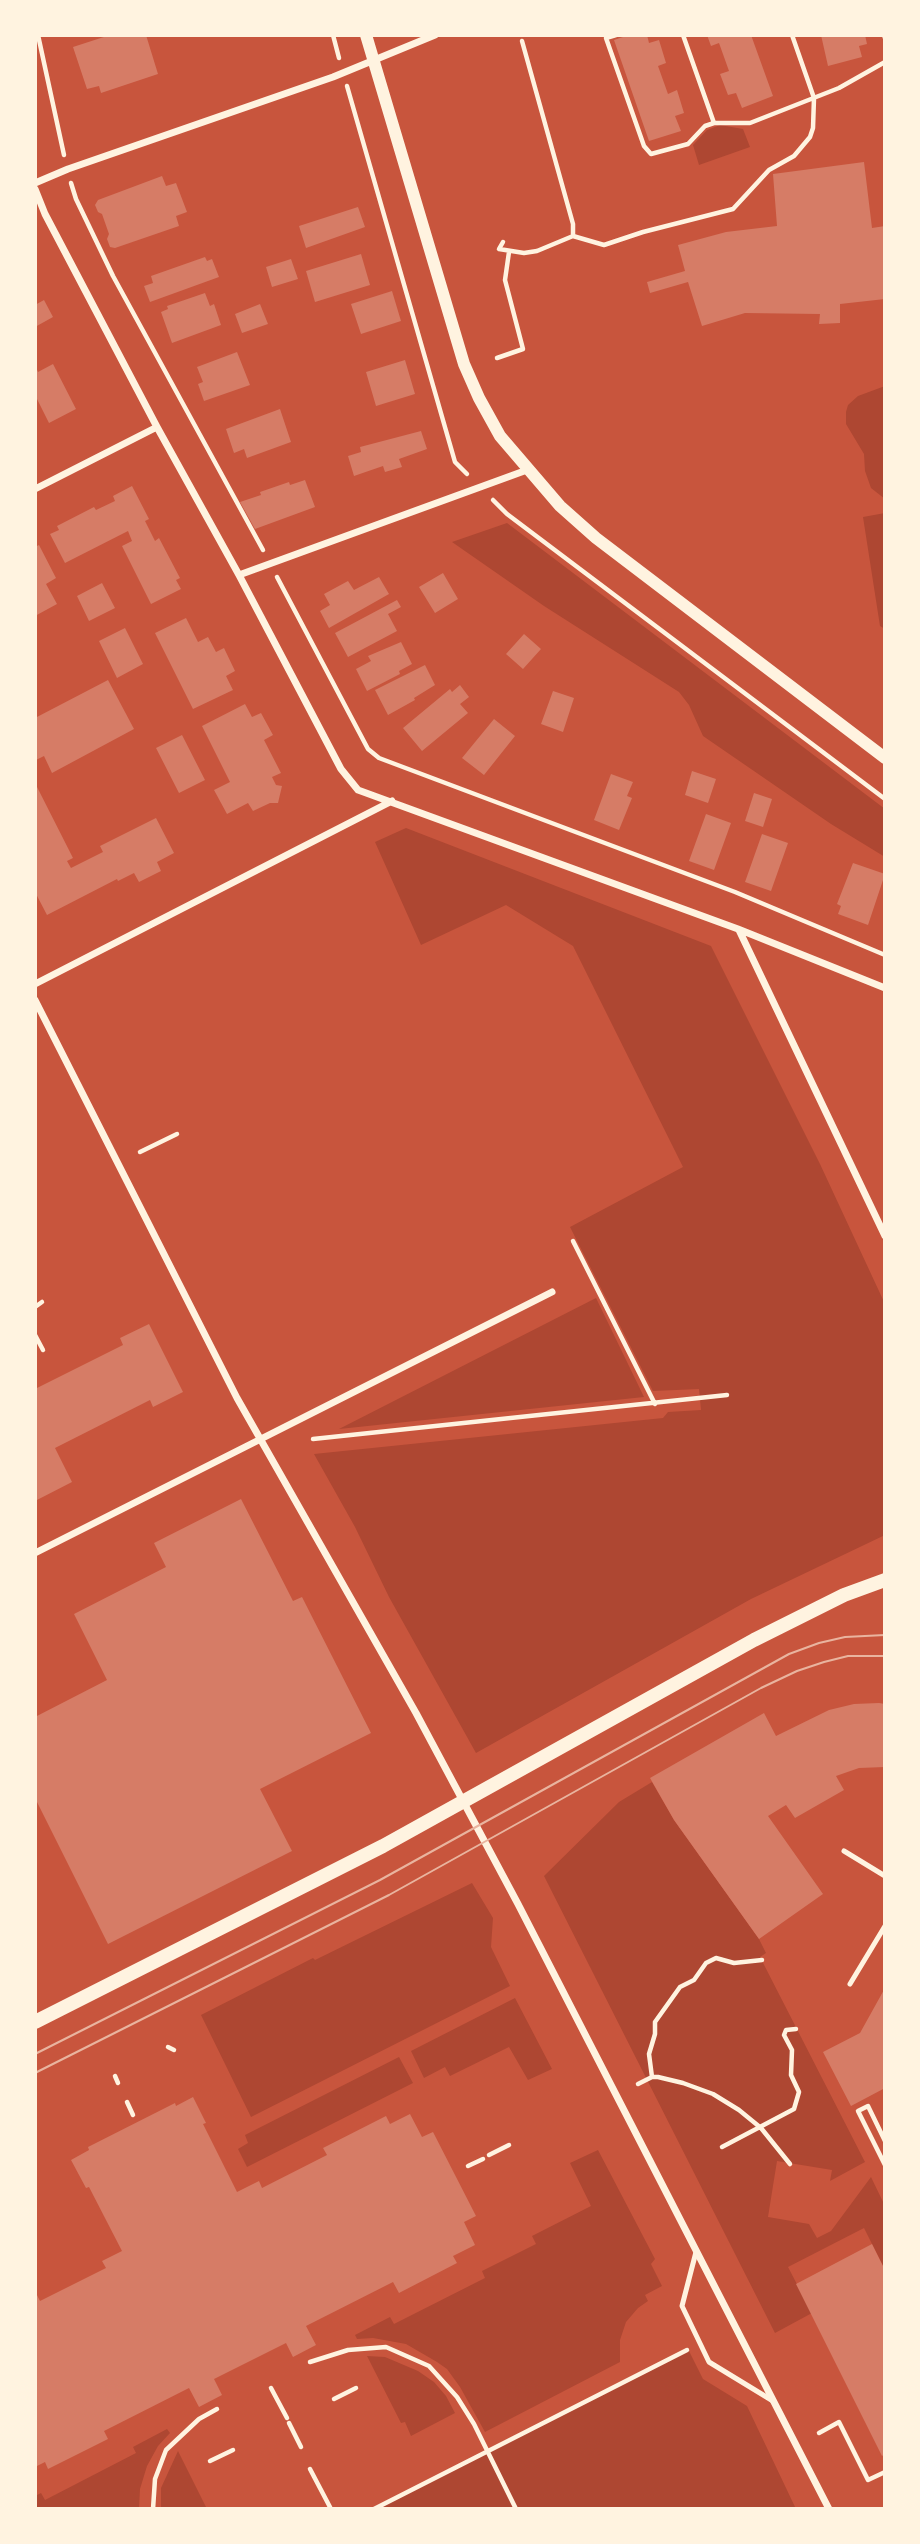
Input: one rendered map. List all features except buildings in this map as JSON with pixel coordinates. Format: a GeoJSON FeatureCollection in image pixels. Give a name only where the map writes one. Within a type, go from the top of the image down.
{"type":"FeatureCollection","features":[{"type":"Feature","properties":{"kind":"main road"},"geometry":{"type":"LineString","coordinates":[[35,2022],[383,1846],[754,1640],[845,1595],[885,1580]]}},
{"type":"Feature","properties":{"kind":"street"},"geometry":{"type":"LineString","coordinates":[[366,35],[464,364],[500,436],[560,506],[596,538],[885,758]]}},
{"type":"Feature","properties":{"kind":"street"},"geometry":{"type":"LineString","coordinates":[[35,183],[68,169],[333,77],[435,35]]}},
{"type":"Feature","properties":{"kind":"street"},"geometry":{"type":"LineString","coordinates":[[35,189],[45,214],[341,769],[358,790],[738,929],[885,988]]}},
{"type":"Feature","properties":{"kind":"street"},"geometry":{"type":"LineString","coordinates":[[35,489],[158,427]]}},
{"type":"Feature","properties":{"kind":"street"},"geometry":{"type":"LineString","coordinates":[[239,575],[527,470]]}},
{"type":"Feature","properties":{"kind":"street"},"geometry":{"type":"LineString","coordinates":[[35,984],[392,801]]}},
{"type":"Feature","properties":{"kind":"street"},"geometry":{"type":"LineString","coordinates":[[738,929],[885,1236]]}},
{"type":"Feature","properties":{"kind":"street"},"geometry":{"type":"LineString","coordinates":[[35,1000],[237,1398],[416,1713],[518,1903],[829,2509]]}},
{"type":"Feature","properties":{"kind":"street"},"geometry":{"type":"LineString","coordinates":[[35,1553],[552,1292]]}},
{"type":"Feature","properties":{"kind":"lane"},"geometry":{"type":"LineString","coordinates":[[844,1851],[885,1876]]}},
{"type":"Feature","properties":{"kind":"lane"},"geometry":{"type":"LineString","coordinates":[[850,1983],[885,1926]]}},
{"type":"Feature","properties":{"kind":"lane"},"geometry":{"type":"LineString","coordinates":[[696,2252],[682,2306],[709,2362],[773,2400]]}},
{"type":"Feature","properties":{"kind":"path"},"geometry":{"type":"LineString","coordinates":[[38,35],[76,199],[113,276],[271,564],[368,749],[379,758],[735,892],[885,955]]}},
{"type":"Feature","properties":{"kind":"path"},"geometry":{"type":"LineString","coordinates":[[616,35],[606,38],[646,151],[651,154],[688,144],[705,126],[714,123],[750,123],[839,88],[885,62]]}},
{"type":"Feature","properties":{"kind":"path"},"geometry":{"type":"LineString","coordinates":[[683,35],[714,123]]}},
{"type":"Feature","properties":{"kind":"path"},"geometry":{"type":"LineString","coordinates":[[503,242],[499,249],[524,253],[537,251],[573,236],[604,245],[733,209],[769,170],[794,156],[806,145],[813,128],[814,97],[792,35]]}},
{"type":"Feature","properties":{"kind":"path"},"geometry":{"type":"LineString","coordinates":[[522,41],[573,223],[573,236]]}},
{"type":"Feature","properties":{"kind":"path"},"geometry":{"type":"LineString","coordinates":[[497,358],[523,349],[505,280],[509,252]]}},
{"type":"Feature","properties":{"kind":"path"},"geometry":{"type":"LineString","coordinates":[[140,1152],[177,1134]]}},
{"type":"Feature","properties":{"kind":"path"},"geometry":{"type":"LineString","coordinates":[[573,1241],[658,1403]]}},
{"type":"Feature","properties":{"kind":"path"},"geometry":{"type":"LineString","coordinates":[[35,1307],[42,1302]]}},
{"type":"Feature","properties":{"kind":"path"},"geometry":{"type":"LineString","coordinates":[[35,1335],[43,1350]]}},
{"type":"Feature","properties":{"kind":"path"},"geometry":{"type":"LineString","coordinates":[[313,1439],[727,1395]]}},
{"type":"Feature","properties":{"kind":"path"},"geometry":{"type":"LineString","coordinates":[[652,2077],[649,2053],[655,2022],[680,1987],[694,1980],[706,1963],[716,1958],[734,1963],[762,1960]]}},
{"type":"Feature","properties":{"kind":"path"},"geometry":{"type":"LineString","coordinates":[[722,2147],[794,2109],[799,2092],[791,2070],[793,2054],[784,2035],[786,2030],[796,2029]]}},
{"type":"Feature","properties":{"kind":"path"},"geometry":{"type":"LineString","coordinates":[[168,2048],[174,2050]]}},
{"type":"Feature","properties":{"kind":"path"},"geometry":{"type":"LineString","coordinates":[[115,2076],[118,2083]]}},
{"type":"Feature","properties":{"kind":"path"},"geometry":{"type":"LineString","coordinates":[[638,2084],[652,2077],[683,2083],[713,2094],[761,2128],[790,2164]]}},
{"type":"Feature","properties":{"kind":"path"},"geometry":{"type":"LineString","coordinates":[[127,2102],[134,2115]]}},
{"type":"Feature","properties":{"kind":"path"},"geometry":{"type":"LineString","coordinates":[[885,2141],[868,2106],[858,2111],[885,2165]]}},
{"type":"Feature","properties":{"kind":"path"},"geometry":{"type":"LineString","coordinates":[[489,2155],[509,2145]]}},
{"type":"Feature","properties":{"kind":"path"},"geometry":{"type":"LineString","coordinates":[[468,2166],[483,2159]]}},
{"type":"Feature","properties":{"kind":"path"},"geometry":{"type":"LineString","coordinates":[[310,2362],[348,2350],[386,2347],[429,2366],[457,2397],[489,2451],[516,2509]]}},
{"type":"Feature","properties":{"kind":"path"},"geometry":{"type":"LineString","coordinates":[[374,2509],[384,2507],[688,2349]]}},
{"type":"Feature","properties":{"kind":"path"},"geometry":{"type":"LineString","coordinates":[[271,2388],[301,2447]]}},
{"type":"Feature","properties":{"kind":"path"},"geometry":{"type":"LineString","coordinates":[[334,2399],[356,2388]]}},
{"type":"Feature","properties":{"kind":"path"},"geometry":{"type":"LineString","coordinates":[[153,2509],[155,2479],[166,2450],[199,2419],[217,2409]]}},
{"type":"Feature","properties":{"kind":"path"},"geometry":{"type":"LineString","coordinates":[[819,2432],[839,2422],[869,2480],[885,2472]]}},
{"type":"Feature","properties":{"kind":"path"},"geometry":{"type":"LineString","coordinates":[[210,2461],[233,2450]]}},
{"type":"Feature","properties":{"kind":"path"},"geometry":{"type":"LineString","coordinates":[[310,2469],[331,2509]]}},
{"type":"Feature","properties":{"kind":"shaded area"},"geometry":{"type":"Polygon","coordinates":[[[720,125],[743,129],[750,147],[699,165],[693,145],[707,130],[720,125]]]}},
{"type":"Feature","properties":{"kind":"shaded area"},"geometry":{"type":"Polygon","coordinates":[[[885,386],[885,499],[871,488],[865,471],[864,454],[846,424],[846,412],[848,405],[858,396],[885,386]]]}},
{"type":"Feature","properties":{"kind":"shaded area"},"geometry":{"type":"Polygon","coordinates":[[[885,513],[885,629],[880,626],[863,517],[885,513]]]}},
{"type":"Feature","properties":{"kind":"shaded area"},"geometry":{"type":"Polygon","coordinates":[[[507,523],[885,809],[885,857],[831,824],[703,736],[689,705],[679,692],[544,606],[452,542],[507,523]]]}},
{"type":"Feature","properties":{"kind":"shaded area"},"geometry":{"type":"Polygon","coordinates":[[[406,828],[711,946],[820,1164],[885,1304],[885,1535],[751,1599],[476,1753],[389,1597],[355,1527],[314,1454],[663,1418],[668,1412],[701,1410],[699,1389],[653,1391],[570,1227],[683,1167],[573,946],[506,905],[421,945],[375,842],[406,828]]]}},
{"type":"Feature","properties":{"kind":"shaded area"},"geometry":{"type":"Polygon","coordinates":[[[596,1298],[644,1397],[339,1429],[596,1298]]]}},
{"type":"Feature","properties":{"kind":"shaded area"},"geometry":{"type":"Polygon","coordinates":[[[652,1782],[674,1820],[759,1939],[766,1953],[760,1957],[865,2162],[830,2181],[832,2170],[777,2161],[768,2217],[809,2224],[817,2238],[831,2231],[871,2177],[885,2206],[885,2270],[864,2228],[788,2267],[812,2313],[775,2333],[544,1876],[619,1802],[652,1782]]]}},
{"type":"Feature","properties":{"kind":"shaded area"},"geometry":{"type":"Polygon","coordinates":[[[472,1883],[493,1918],[491,1947],[510,1986],[251,2117],[201,2015],[313,1958],[315,1960],[472,1883]]]}},
{"type":"Feature","properties":{"kind":"shaded area"},"geometry":{"type":"Polygon","coordinates":[[[515,1998],[552,2069],[528,2080],[509,2047],[450,2076],[445,2067],[424,2078],[411,2051],[515,1998]]]}},
{"type":"Feature","properties":{"kind":"shaded area"},"geometry":{"type":"Polygon","coordinates":[[[399,2057],[413,2083],[247,2167],[238,2149],[248,2143],[245,2135],[399,2057]]]}},
{"type":"Feature","properties":{"kind":"shaded area"},"geometry":{"type":"Polygon","coordinates":[[[598,2150],[655,2259],[651,2264],[662,2286],[645,2295],[648,2301],[626,2322],[620,2340],[620,2362],[485,2432],[447,2369],[406,2344],[373,2338],[357,2339],[355,2335],[390,2317],[394,2324],[485,2278],[482,2271],[536,2244],[532,2236],[591,2206],[570,2163],[598,2150]]]}},
{"type":"Feature","properties":{"kind":"shaded area"},"geometry":{"type":"Polygon","coordinates":[[[688,2349],[703,2379],[747,2406],[796,2509],[385,2509],[383,2504],[688,2349]]]}},
{"type":"Feature","properties":{"kind":"shaded area"},"geometry":{"type":"Polygon","coordinates":[[[367,2356],[385,2357],[418,2371],[434,2382],[455,2413],[411,2436],[405,2422],[401,2423],[367,2356]]]}},
{"type":"Feature","properties":{"kind":"shaded area"},"geometry":{"type":"Polygon","coordinates":[[[167,2429],[170,2433],[158,2446],[147,2466],[140,2489],[139,2509],[35,2509],[35,2496],[41,2493],[45,2500],[136,2453],[133,2447],[167,2429]]]}},
{"type":"Feature","properties":{"kind":"shaded area"},"geometry":{"type":"Polygon","coordinates":[[[178,2451],[207,2509],[161,2509],[161,2488],[178,2451]]]}},
{"type":"Feature","properties":{"kind":"tram line"},"geometry":{"type":"LineString","coordinates":[[35,2054],[380,1880],[789,1654],[845,1637],[885,1635]]}},
{"type":"Feature","properties":{"kind":"tram line"},"geometry":{"type":"LineString","coordinates":[[35,2073],[389,1895],[761,1688],[824,1662],[848,1656],[885,1656]]}}]}
